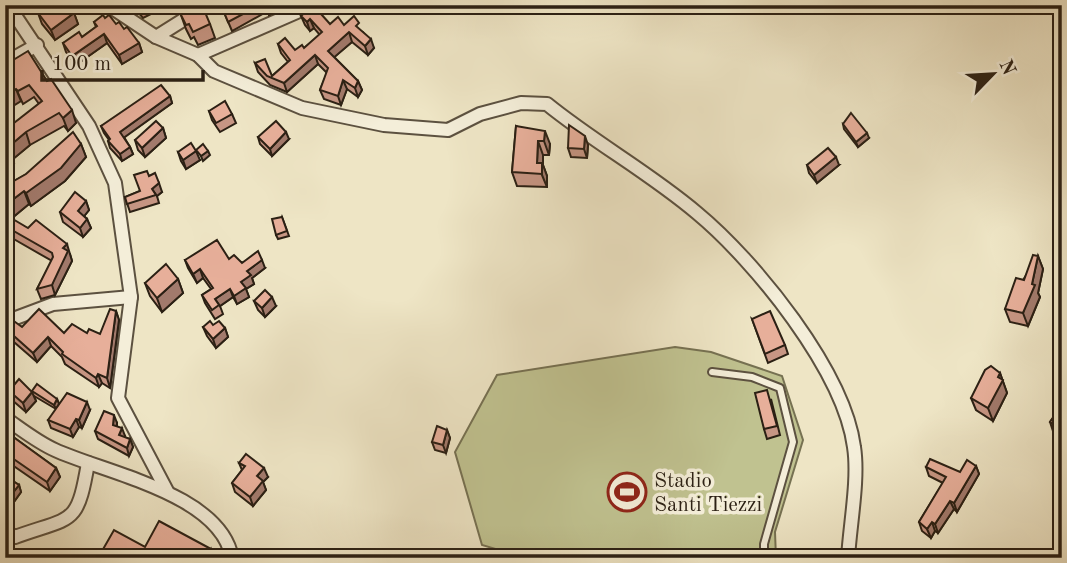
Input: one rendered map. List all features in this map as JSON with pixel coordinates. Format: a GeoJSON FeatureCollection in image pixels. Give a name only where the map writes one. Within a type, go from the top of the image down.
{"type":"FeatureCollection","features":[{"type":"Feature","properties":{"kind":"street"},"geometry":{"type":"LineString","coordinates":[[8,5],[37,45],[115,183],[131,297],[118,398],[167,491]]}},
{"type":"Feature","properties":{"kind":"street"},"geometry":{"type":"LineString","coordinates":[[108,5],[156,37],[198,55],[214,71],[302,108],[384,125],[448,130],[480,114],[521,103],[547,104],[698,213],[749,266],[805,333],[847,412],[855,449],[848,558]]}},
{"type":"Feature","properties":{"kind":"street"},"geometry":{"type":"LineString","coordinates":[[156,37],[207,5]]}},
{"type":"Feature","properties":{"kind":"street"},"geometry":{"type":"LineString","coordinates":[[198,55],[297,12]]}},
{"type":"Feature","properties":{"kind":"street"},"geometry":{"type":"LineString","coordinates":[[5,63],[37,45]]}},
{"type":"Feature","properties":{"kind":"street"},"geometry":{"type":"LineString","coordinates":[[5,322],[53,304],[131,297]]}},
{"type":"Feature","properties":{"kind":"street"},"geometry":{"type":"LineString","coordinates":[[5,418],[52,449],[167,491],[215,525],[230,542],[232,558]]}},
{"type":"Feature","properties":{"kind":"street"},"geometry":{"type":"LineString","coordinates":[[5,531],[15,537],[75,515],[81,505],[88,463]]}},
{"type":"Feature","properties":{"kind":"lane"},"geometry":{"type":"LineString","coordinates":[[712,372],[752,377],[780,388],[793,442],[764,544],[764,558]]}},
{"type":"Feature","properties":{"kind":"lane"},"geometry":{"type":"LineString","coordinates":[[687,557],[717,554],[733,558]]}},
{"type":"Feature","properties":{"kind":"green space","name":"Stadio Santi Tiezzi"},"geometry":{"type":"Polygon","coordinates":[[[675,347],[711,352],[782,376],[803,440],[775,532],[776,558],[526,558],[482,545],[455,452],[497,375],[675,347]]]}},
{"type":"Feature","properties":{"kind":"building"},"geometry":{"type":"Polygon","coordinates":[[[51,5],[69,5],[74,13],[51,30],[38,13],[51,5]]]}},
{"type":"Feature","properties":{"kind":"building"},"geometry":{"type":"Polygon","coordinates":[[[196,5],[202,5],[210,24],[193,32],[181,15],[196,5]]]}},
{"type":"Feature","properties":{"kind":"building"},"geometry":{"type":"Polygon","coordinates":[[[221,5],[260,5],[228,22],[221,5]]]}},
{"type":"Feature","properties":{"kind":"building"},"geometry":{"type":"Polygon","coordinates":[[[313,5],[330,24],[338,17],[344,25],[354,16],[359,23],[356,26],[371,39],[365,46],[349,32],[328,51],[358,81],[355,88],[343,80],[338,96],[320,90],[328,68],[315,55],[284,83],[267,76],[255,63],[265,59],[272,76],[290,60],[278,44],[285,38],[295,50],[302,45],[304,48],[322,32],[310,19],[307,22],[301,16],[313,5]]]}},
{"type":"Feature","properties":{"kind":"building"},"geometry":{"type":"Polygon","coordinates":[[[103,15],[105,18],[109,15],[124,29],[127,27],[139,43],[119,55],[104,34],[72,56],[63,43],[79,32],[82,37],[97,26],[94,22],[103,15]]]}},
{"type":"Feature","properties":{"kind":"building"},"geometry":{"type":"Polygon","coordinates":[[[28,51],[47,81],[51,79],[72,110],[63,118],[59,113],[26,132],[7,148],[9,150],[5,153],[5,130],[42,101],[29,85],[5,96],[5,65],[28,51]]]}},
{"type":"Feature","properties":{"kind":"building"},"geometry":{"type":"Polygon","coordinates":[[[161,85],[170,96],[120,132],[130,147],[120,154],[108,141],[110,139],[101,126],[161,85]]]}},
{"type":"Feature","properties":{"kind":"building"},"geometry":{"type":"Polygon","coordinates":[[[225,101],[232,114],[216,123],[209,111],[225,101]]]}},
{"type":"Feature","properties":{"kind":"building"},"geometry":{"type":"Polygon","coordinates":[[[851,113],[867,133],[856,142],[843,124],[851,113]]]}},
{"type":"Feature","properties":{"kind":"building"},"geometry":{"type":"Polygon","coordinates":[[[156,121],[163,128],[142,148],[135,140],[156,121]]]}},
{"type":"Feature","properties":{"kind":"building"},"geometry":{"type":"Polygon","coordinates":[[[276,121],[286,132],[270,149],[258,137],[276,121]]]}},
{"type":"Feature","properties":{"kind":"building"},"geometry":{"type":"Polygon","coordinates":[[[569,125],[585,136],[584,149],[568,148],[569,125]]]}},
{"type":"Feature","properties":{"kind":"building"},"geometry":{"type":"Polygon","coordinates":[[[516,126],[545,131],[544,141],[538,141],[537,163],[542,163],[542,174],[512,172],[516,126]]]}},
{"type":"Feature","properties":{"kind":"building"},"geometry":{"type":"Polygon","coordinates":[[[73,132],[81,144],[61,168],[7,204],[5,186],[26,174],[73,132]]]}},
{"type":"Feature","properties":{"kind":"building"},"geometry":{"type":"Polygon","coordinates":[[[191,143],[196,151],[183,160],[178,152],[191,143]]]}},
{"type":"Feature","properties":{"kind":"building"},"geometry":{"type":"Polygon","coordinates":[[[203,144],[208,151],[201,156],[196,150],[203,144]]]}},
{"type":"Feature","properties":{"kind":"building"},"geometry":{"type":"Polygon","coordinates":[[[828,148],[836,157],[814,175],[807,165],[828,148]]]}},
{"type":"Feature","properties":{"kind":"building"},"geometry":{"type":"Polygon","coordinates":[[[147,171],[149,176],[155,173],[159,183],[152,189],[156,195],[127,204],[125,197],[140,191],[134,175],[147,171]]]}},
{"type":"Feature","properties":{"kind":"building"},"geometry":{"type":"Polygon","coordinates":[[[75,192],[86,201],[78,211],[87,219],[80,228],[60,212],[75,192]]]}},
{"type":"Feature","properties":{"kind":"building"},"geometry":{"type":"Polygon","coordinates":[[[6,215],[28,228],[36,220],[67,244],[63,248],[68,251],[52,285],[37,289],[53,257],[52,253],[5,226],[6,215]]]}},
{"type":"Feature","properties":{"kind":"building"},"geometry":{"type":"Polygon","coordinates":[[[282,217],[287,231],[276,235],[272,219],[282,217]]]}},
{"type":"Feature","properties":{"kind":"building"},"geometry":{"type":"Polygon","coordinates":[[[217,240],[229,259],[234,255],[242,263],[258,251],[262,260],[247,271],[251,275],[241,282],[246,288],[234,296],[230,289],[215,299],[219,305],[212,310],[202,295],[213,288],[200,269],[193,274],[185,260],[217,240]]]}},
{"type":"Feature","properties":{"kind":"building"},"geometry":{"type":"Polygon","coordinates":[[[1033,255],[1038,256],[1032,284],[1035,285],[1023,313],[1005,309],[1016,278],[1024,280],[1033,255]]]}},
{"type":"Feature","properties":{"kind":"building"},"geometry":{"type":"Polygon","coordinates":[[[166,264],[178,279],[157,298],[145,283],[166,264]]]}},
{"type":"Feature","properties":{"kind":"building"},"geometry":{"type":"Polygon","coordinates":[[[265,290],[272,297],[262,308],[254,301],[265,290]]]}},
{"type":"Feature","properties":{"kind":"building"},"geometry":{"type":"Polygon","coordinates":[[[39,309],[64,333],[72,324],[87,333],[89,329],[100,334],[110,309],[116,311],[107,378],[98,374],[96,378],[62,354],[48,337],[33,353],[5,328],[5,319],[11,319],[22,327],[39,309]]]}},
{"type":"Feature","properties":{"kind":"building"},"geometry":{"type":"Polygon","coordinates":[[[770,311],[785,345],[765,354],[752,319],[770,311]]]}},
{"type":"Feature","properties":{"kind":"building"},"geometry":{"type":"Polygon","coordinates":[[[210,321],[213,325],[219,321],[225,328],[213,339],[203,327],[210,321]]]}},
{"type":"Feature","properties":{"kind":"building"},"geometry":{"type":"Polygon","coordinates":[[[991,366],[1000,373],[998,377],[1003,380],[988,408],[971,398],[985,370],[991,366]]]}},
{"type":"Feature","properties":{"kind":"building"},"geometry":{"type":"Polygon","coordinates":[[[19,379],[32,392],[23,403],[9,391],[19,379]]]}},
{"type":"Feature","properties":{"kind":"building"},"geometry":{"type":"Polygon","coordinates":[[[37,384],[57,399],[54,405],[32,391],[37,384]]]}},
{"type":"Feature","properties":{"kind":"building"},"geometry":{"type":"Polygon","coordinates":[[[767,390],[777,426],[764,429],[755,393],[767,390]]]}},
{"type":"Feature","properties":{"kind":"building"},"geometry":{"type":"Polygon","coordinates":[[[67,393],[87,402],[79,420],[76,419],[70,429],[48,420],[67,393]]]}},
{"type":"Feature","properties":{"kind":"building"},"geometry":{"type":"Polygon","coordinates":[[[1062,405],[1062,430],[1050,422],[1062,405]]]}},
{"type":"Feature","properties":{"kind":"building"},"geometry":{"type":"Polygon","coordinates":[[[104,411],[114,415],[113,425],[122,428],[119,435],[130,439],[127,448],[95,431],[104,411]]]}},
{"type":"Feature","properties":{"kind":"building"},"geometry":{"type":"Polygon","coordinates":[[[437,426],[447,430],[443,445],[432,442],[437,426]]]}},
{"type":"Feature","properties":{"kind":"building"},"geometry":{"type":"Polygon","coordinates":[[[5,431],[56,468],[47,482],[5,453],[5,431]]]}},
{"type":"Feature","properties":{"kind":"building"},"geometry":{"type":"Polygon","coordinates":[[[246,454],[264,468],[257,476],[263,481],[250,497],[232,483],[245,466],[239,463],[246,454]]]}},
{"type":"Feature","properties":{"kind":"building"},"geometry":{"type":"Polygon","coordinates":[[[930,459],[960,472],[967,460],[976,466],[954,503],[950,501],[935,524],[932,522],[927,529],[919,522],[946,477],[926,467],[930,459]]]}},
{"type":"Feature","properties":{"kind":"building"},"geometry":{"type":"Polygon","coordinates":[[[5,476],[19,485],[8,499],[5,496],[5,476]]]}},
{"type":"Feature","properties":{"kind":"building"},"geometry":{"type":"Polygon","coordinates":[[[159,521],[211,549],[206,558],[98,558],[114,530],[145,547],[159,521]]]}},
{"type":"Feature","properties":{"kind":"waterway"},"geometry":{"type":"LineString","coordinates":[[1013,5],[1024,13]]}},
{"type":"Feature","properties":{"kind":"place","name":"Stadio Santi Tiezzi"},"geometry":{"type":"Point","coordinates":[627,492]}}]}
